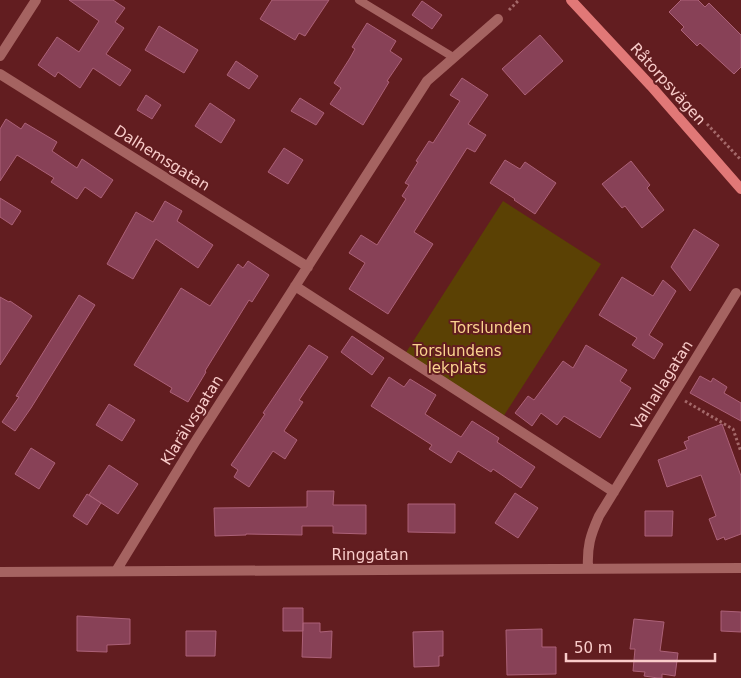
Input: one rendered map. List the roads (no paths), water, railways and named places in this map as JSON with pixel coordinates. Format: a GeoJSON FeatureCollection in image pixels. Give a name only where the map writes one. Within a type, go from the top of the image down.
{"type":"FeatureCollection","features":[{"type":"Feature","properties":{"kind":"street"},"geometry":{"type":"LineString","coordinates":[[0,56],[36,0]]}},
{"type":"Feature","properties":{"kind":"street","name":"Råtorpsvägen"},"geometry":{"type":"LineString","coordinates":[[571,0],[651,86],[741,189]]}},
{"type":"Feature","properties":{"kind":"street","name":"Klarälvsgatan"},"geometry":{"type":"LineString","coordinates":[[116,571],[195,442],[427,81],[498,19]]}},
{"type":"Feature","properties":{"kind":"street","name":"Dalhemsgatan"},"geometry":{"type":"LineString","coordinates":[[0,74],[308,267]]}},
{"type":"Feature","properties":{"kind":"street"},"geometry":{"type":"LineString","coordinates":[[296,286],[614,492]]}},
{"type":"Feature","properties":{"kind":"street","name":"Valhallagatan"},"geometry":{"type":"LineString","coordinates":[[588,568],[588,548],[591,534],[599,516],[736,293]]}},
{"type":"Feature","properties":{"kind":"street","name":"Ringgatan"},"geometry":{"type":"LineString","coordinates":[[0,572],[741,568]]}},
{"type":"Feature","properties":{"kind":"lane"},"geometry":{"type":"LineString","coordinates":[[359,0],[453,58]]}},
{"type":"Feature","properties":{"kind":"park label","name":"Torslunden"},"geometry":{"type":"Point","coordinates":[491,328]}},
{"type":"Feature","properties":{"kind":"park label","name":"Torslundens lekplats"},"geometry":{"type":"Point","coordinates":[457,360]}}]}
